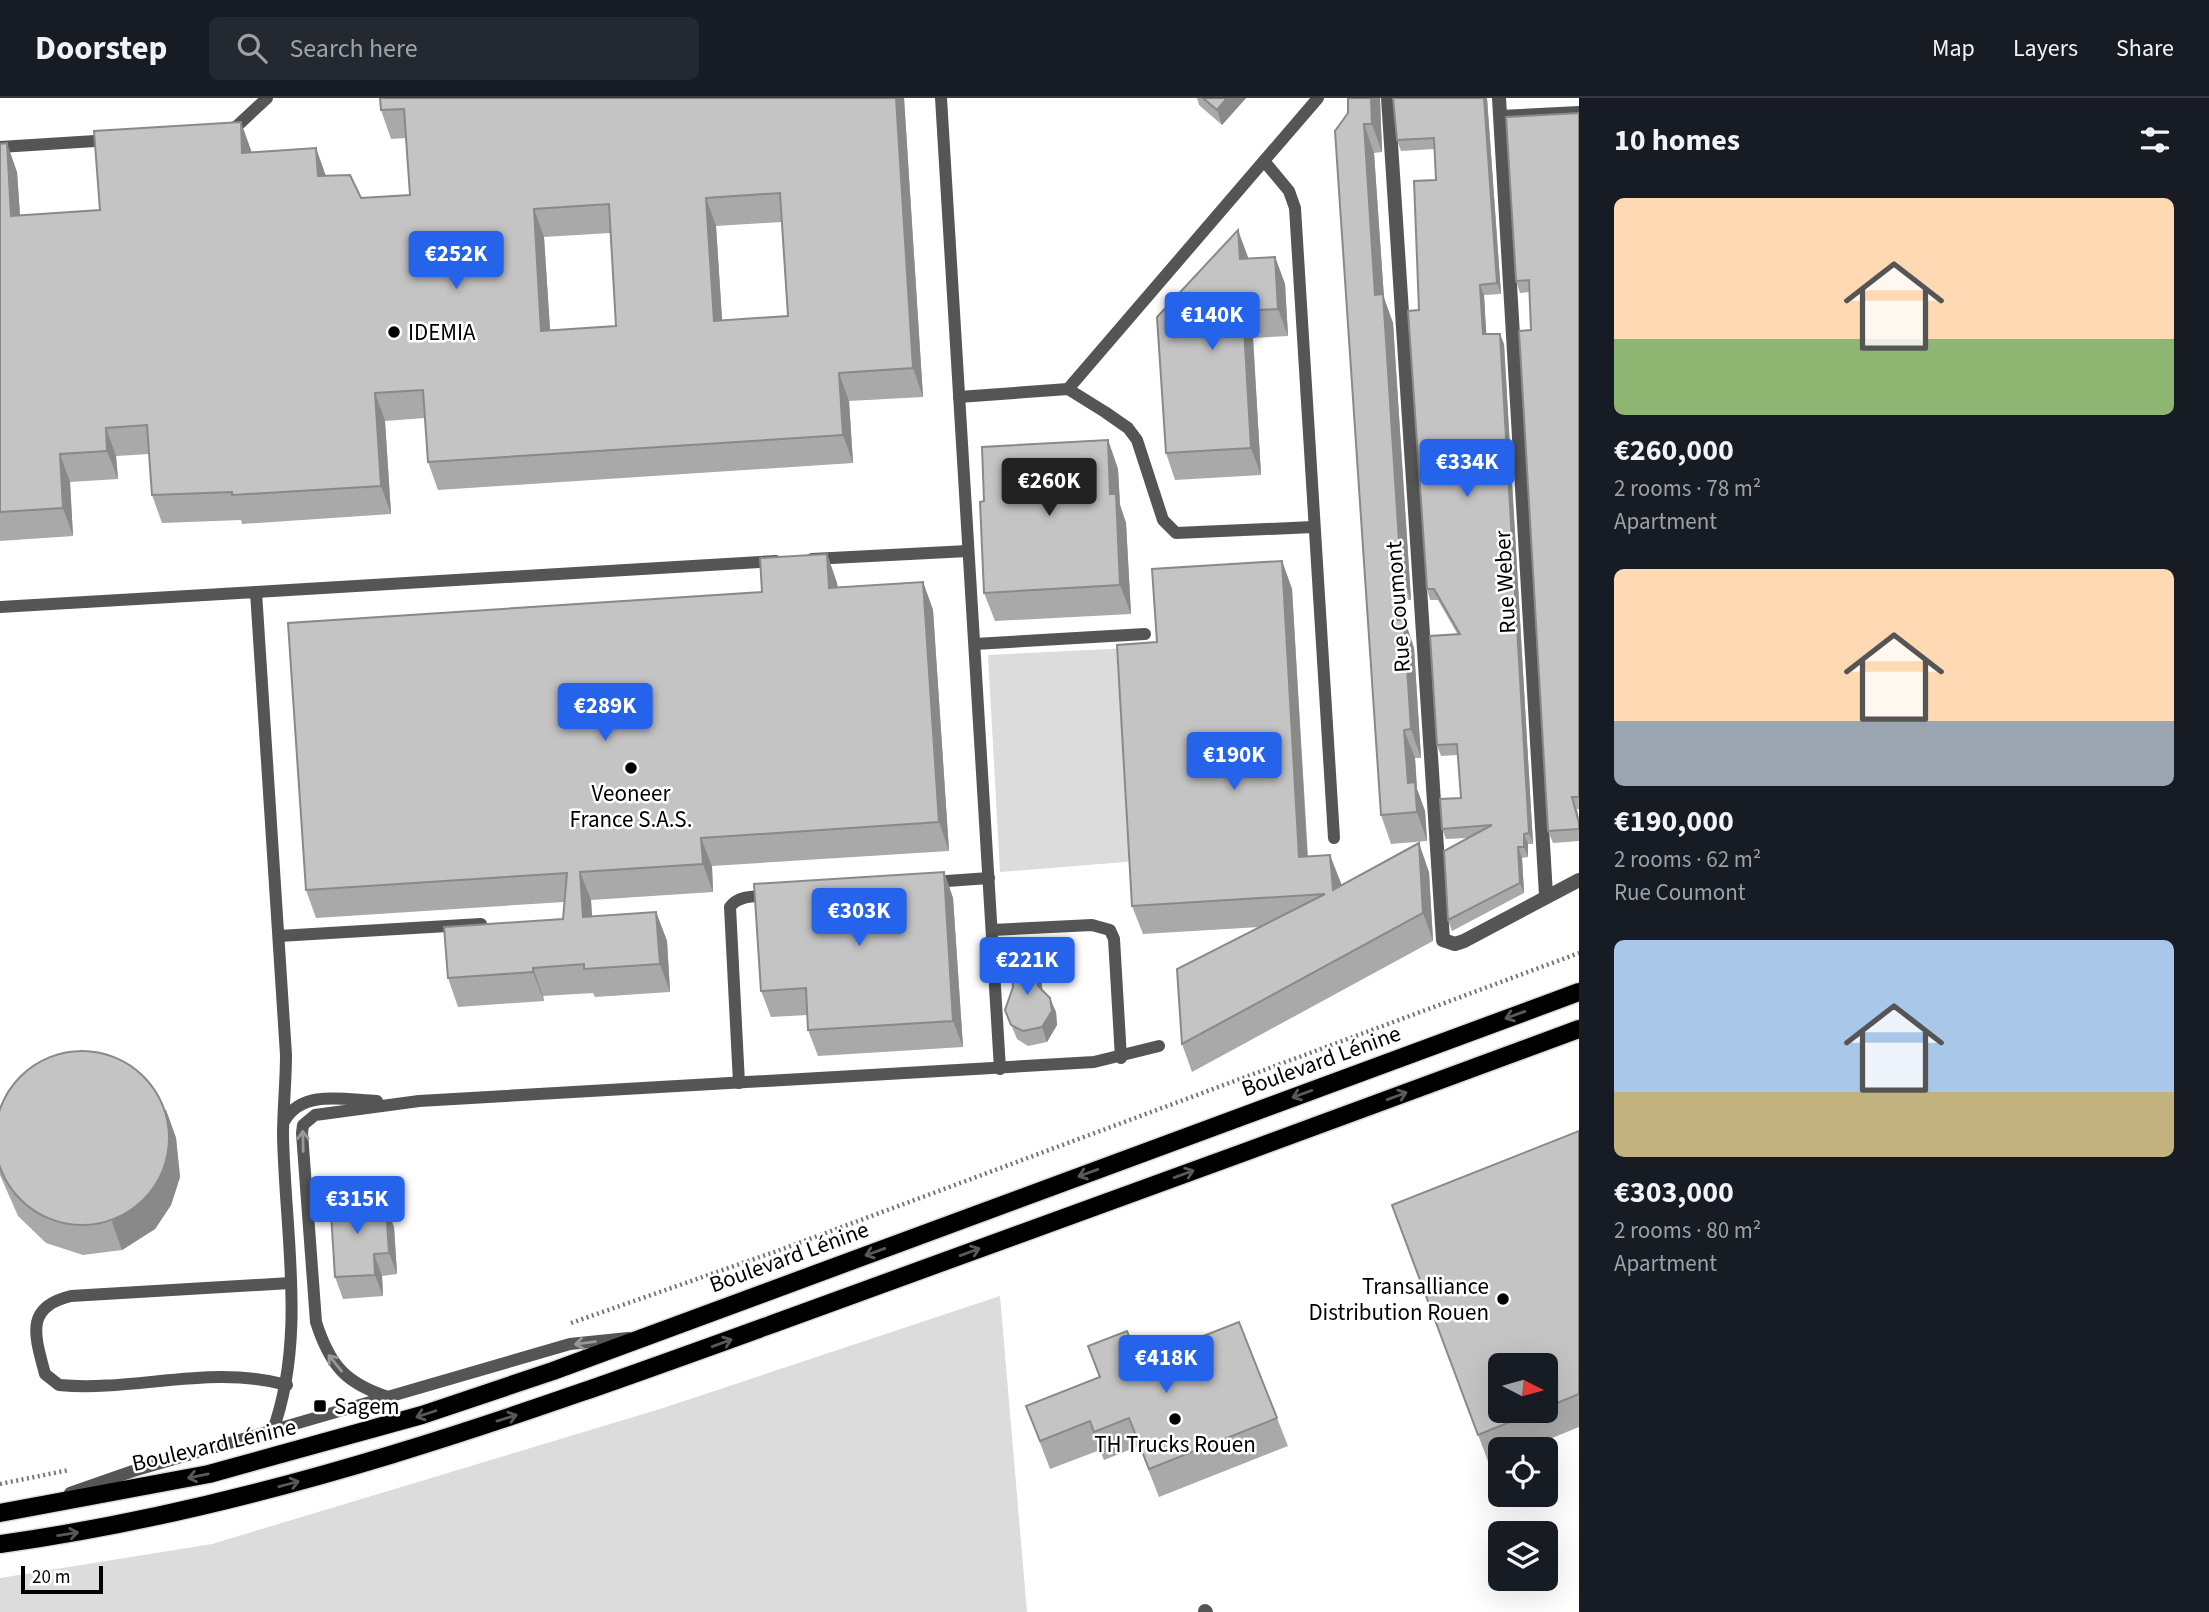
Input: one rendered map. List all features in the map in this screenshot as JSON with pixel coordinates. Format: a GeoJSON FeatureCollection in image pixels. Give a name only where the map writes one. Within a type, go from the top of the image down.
{"type":"FeatureCollection","features":[{"type":"Feature","properties":{"kind":"main road","name":"Boulevard Lénine"},"geometry":{"type":"LineString","coordinates":[[0,1513],[209,1474],[422,1415],[652,1335],[1579,992]]}},
{"type":"Feature","properties":{"kind":"main road"},"geometry":{"type":"LineString","coordinates":[[0,1544],[70,1534],[237,1497],[320,1476],[531,1411],[1579,1029]]}},
{"type":"Feature","properties":{"kind":"street","name":"Rue Coumont"},"geometry":{"type":"LineString","coordinates":[[1388,98],[1443,940],[1448,943],[1464,941],[1546,895]]}},
{"type":"Feature","properties":{"kind":"street","name":"Rue Weber"},"geometry":{"type":"LineString","coordinates":[[1499,98],[1546,895]]}},
{"type":"Feature","properties":{"kind":"street"},"geometry":{"type":"LineString","coordinates":[[1546,895],[1579,880]]}},
{"type":"Feature","properties":{"kind":"lane"},"geometry":{"type":"LineString","coordinates":[[207,134],[221,133],[237,125],[267,98]]}},
{"type":"Feature","properties":{"kind":"lane"},"geometry":{"type":"LineString","coordinates":[[941,98],[1000,1069]]}},
{"type":"Feature","properties":{"kind":"lane"},"geometry":{"type":"LineString","coordinates":[[1069,390],[1318,98]]}},
{"type":"Feature","properties":{"kind":"lane"},"geometry":{"type":"LineString","coordinates":[[1500,116],[1579,112]]}},
{"type":"Feature","properties":{"kind":"lane"},"geometry":{"type":"LineString","coordinates":[[0,147],[124,139]]}},
{"type":"Feature","properties":{"kind":"lane"},"geometry":{"type":"LineString","coordinates":[[1264,161],[1289,191],[1295,208],[1334,838]]}},
{"type":"Feature","properties":{"kind":"lane"},"geometry":{"type":"LineString","coordinates":[[959,397],[1069,390],[1128,428],[1145,459],[1163,520],[1176,533],[1313,527]]}},
{"type":"Feature","properties":{"kind":"lane"},"geometry":{"type":"LineString","coordinates":[[0,607],[968,551]]}},
{"type":"Feature","properties":{"kind":"lane"},"geometry":{"type":"LineString","coordinates":[[256,592],[286,1055],[285,1120],[292,1346],[287,1385],[272,1433]]}},
{"type":"Feature","properties":{"kind":"lane"},"geometry":{"type":"LineString","coordinates":[[975,644],[1146,634]]}},
{"type":"Feature","properties":{"kind":"lane"},"geometry":{"type":"LineString","coordinates":[[921,883],[989,878]]}},
{"type":"Feature","properties":{"kind":"lane"},"geometry":{"type":"LineString","coordinates":[[739,1083],[730,907],[734,901],[746,898],[786,894]]}},
{"type":"Feature","properties":{"kind":"lane"},"geometry":{"type":"LineString","coordinates":[[279,936],[489,924]]}},
{"type":"Feature","properties":{"kind":"lane"},"geometry":{"type":"LineString","coordinates":[[992,930],[1092,925],[1110,930],[1114,939],[1121,1058]]}},
{"type":"Feature","properties":{"kind":"lane"},"geometry":{"type":"LineString","coordinates":[[285,1120],[290,1111],[307,1100],[409,1102],[1000,1069],[1121,1058],[1159,1046]]}},
{"type":"Feature","properties":{"kind":"lane"},"geometry":{"type":"LineString","coordinates":[[391,1398],[362,1389],[334,1364],[324,1349],[316,1322],[302,1133],[303,1125],[315,1115],[409,1102]]}},
{"type":"Feature","properties":{"kind":"lane"},"geometry":{"type":"LineString","coordinates":[[287,1385],[262,1378],[228,1375],[58,1385],[45,1374],[37,1326],[39,1312],[50,1301],[71,1296],[290,1283]]}},
{"type":"Feature","properties":{"kind":"lane"},"geometry":{"type":"LineString","coordinates":[[25,1509],[133,1471],[570,1345],[652,1335]]}},
{"type":"Feature","properties":{"kind":"path"},"geometry":{"type":"LineString","coordinates":[[566,1325],[780,1250],[1579,953]]}},
{"type":"Feature","properties":{"kind":"path"},"geometry":{"type":"LineString","coordinates":[[0,1484],[81,1467]]}},
{"type":"Feature","properties":{"kind":"shaded area"},"geometry":{"type":"Polygon","coordinates":[[[1130,648],[1138,861],[1000,872],[988,655],[1130,648]]]}},
{"type":"Feature","properties":{"kind":"shaded area"},"geometry":{"type":"Polygon","coordinates":[[[1000,1296],[1027,1612],[0,1612],[0,1578],[212,1544],[660,1409],[1000,1296]]]}},
{"type":"Feature","properties":{"kind":"building"},"geometry":{"type":"Polygon","coordinates":[[[380,98],[896,98],[913,368],[839,373],[843,435],[428,462],[423,390],[375,393],[381,486],[232,495],[232,492],[152,495],[147,425],[106,428],[107,451],[60,454],[63,508],[0,512],[0,144],[7,143],[11,216],[100,210],[94,131],[241,122],[242,153],[316,148],[318,176],[350,175],[361,198],[410,195],[404,109],[381,110],[380,98]],[[780,193],[706,198],[714,321],[788,316],[780,193]],[[609,204],[534,209],[541,331],[616,326],[609,204]]]}},
{"type":"Feature","properties":{"kind":"building"},"geometry":{"type":"Polygon","coordinates":[[[1203,98],[1227,98],[1217,110],[1203,98]]]}},
{"type":"Feature","properties":{"kind":"building"},"geometry":{"type":"Polygon","coordinates":[[[1348,98],[1371,98],[1372,124],[1364,124],[1375,295],[1383,294],[1401,572],[1394,572],[1397,620],[1404,620],[1411,729],[1404,730],[1408,783],[1415,782],[1417,812],[1381,815],[1335,131],[1348,113],[1348,98]]]}},
{"type":"Feature","properties":{"kind":"building"},"geometry":{"type":"Polygon","coordinates":[[[1393,98],[1484,98],[1497,283],[1480,285],[1483,334],[1500,334],[1529,833],[1524,834],[1524,847],[1518,847],[1520,883],[1448,920],[1444,851],[1492,825],[1442,829],[1440,799],[1461,798],[1457,744],[1437,745],[1430,636],[1460,634],[1434,589],[1427,589],[1408,311],[1419,310],[1414,181],[1436,180],[1434,138],[1397,140],[1393,98]]]}},
{"type":"Feature","properties":{"kind":"building"},"geometry":{"type":"Polygon","coordinates":[[[1579,113],[1579,797],[1572,797],[1579,829],[1548,831],[1519,331],[1531,330],[1529,280],[1516,281],[1506,117],[1579,113]]]}},
{"type":"Feature","properties":{"kind":"building"},"geometry":{"type":"Polygon","coordinates":[[[1238,230],[1240,259],[1275,257],[1278,309],[1243,311],[1251,448],[1166,453],[1157,317],[1238,230]]]}},
{"type":"Feature","properties":{"kind":"building"},"geometry":{"type":"Polygon","coordinates":[[[1108,440],[1110,494],[1116,494],[1120,585],[984,593],[980,502],[984,501],[982,447],[1108,440]]]}},
{"type":"Feature","properties":{"kind":"building"},"geometry":{"type":"Polygon","coordinates":[[[827,554],[829,588],[923,582],[939,822],[701,838],[703,864],[580,872],[583,917],[656,912],[660,964],[584,969],[584,964],[533,968],[533,972],[448,978],[444,927],[563,919],[567,873],[306,890],[288,623],[762,592],[760,558],[827,554]]]}},
{"type":"Feature","properties":{"kind":"building"},"geometry":{"type":"Polygon","coordinates":[[[1282,561],[1299,857],[1330,855],[1333,890],[1419,843],[1423,913],[1182,1044],[1177,969],[1325,894],[1132,906],[1117,645],[1157,642],[1152,569],[1282,561]]]}},
{"type":"Feature","properties":{"kind":"building"},"geometry":{"type":"Polygon","coordinates":[[[944,872],[953,1021],[808,1030],[806,988],[761,991],[754,884],[944,872]]]}},
{"type":"Feature","properties":{"kind":"building"},"geometry":{"type":"Polygon","coordinates":[[[1035,956],[1038,986],[1050,998],[1052,1011],[1042,1027],[1023,1031],[1011,1025],[1005,1010],[1013,987],[1011,958],[1035,956]]]}},
{"type":"Feature","properties":{"kind":"building"},"geometry":{"type":"Polygon","coordinates":[[[65,1052],[99,1052],[131,1065],[155,1089],[168,1121],[168,1155],[155,1187],[131,1211],[99,1224],[65,1224],[33,1211],[9,1187],[-1,1165],[-1,1111],[9,1089],[33,1065],[65,1052]]]}},
{"type":"Feature","properties":{"kind":"building","name":"Transalliance Distribution Rouen"},"geometry":{"type":"Polygon","coordinates":[[[1579,1131],[1579,1394],[1558,1403],[1558,1353],[1488,1353],[1488,1423],[1507,1423],[1478,1435],[1392,1205],[1579,1131]]]}},
{"type":"Feature","properties":{"kind":"building"},"geometry":{"type":"Polygon","coordinates":[[[358,1195],[359,1206],[386,1205],[389,1253],[374,1254],[375,1275],[335,1277],[330,1197],[358,1195]]]}},
{"type":"Feature","properties":{"kind":"building","name":"TH Trucks Rouen"},"geometry":{"type":"Polygon","coordinates":[[[1239,1322],[1277,1418],[1149,1469],[1129,1418],[1094,1432],[1090,1421],[1040,1441],[1026,1406],[1100,1377],[1088,1346],[1127,1331],[1139,1361],[1239,1322]]]}},
{"type":"Feature","properties":{"kind":"place","name":"IDEMIA"},"geometry":{"type":"Point","coordinates":[394,332]}},
{"type":"Feature","properties":{"kind":"place","name":"Veoneer France S.A.S."},"geometry":{"type":"Point","coordinates":[631,768]}},
{"type":"Feature","properties":{"kind":"place","name":"Transalliance Distribution Rouen"},"geometry":{"type":"Point","coordinates":[1503,1299]}},
{"type":"Feature","properties":{"kind":"place","name":"Sagem"},"geometry":{"type":"Point","coordinates":[320,1406]}},
{"type":"Feature","properties":{"kind":"place","name":"TH Trucks Rouen"},"geometry":{"type":"Point","coordinates":[1175,1419]}}]}
